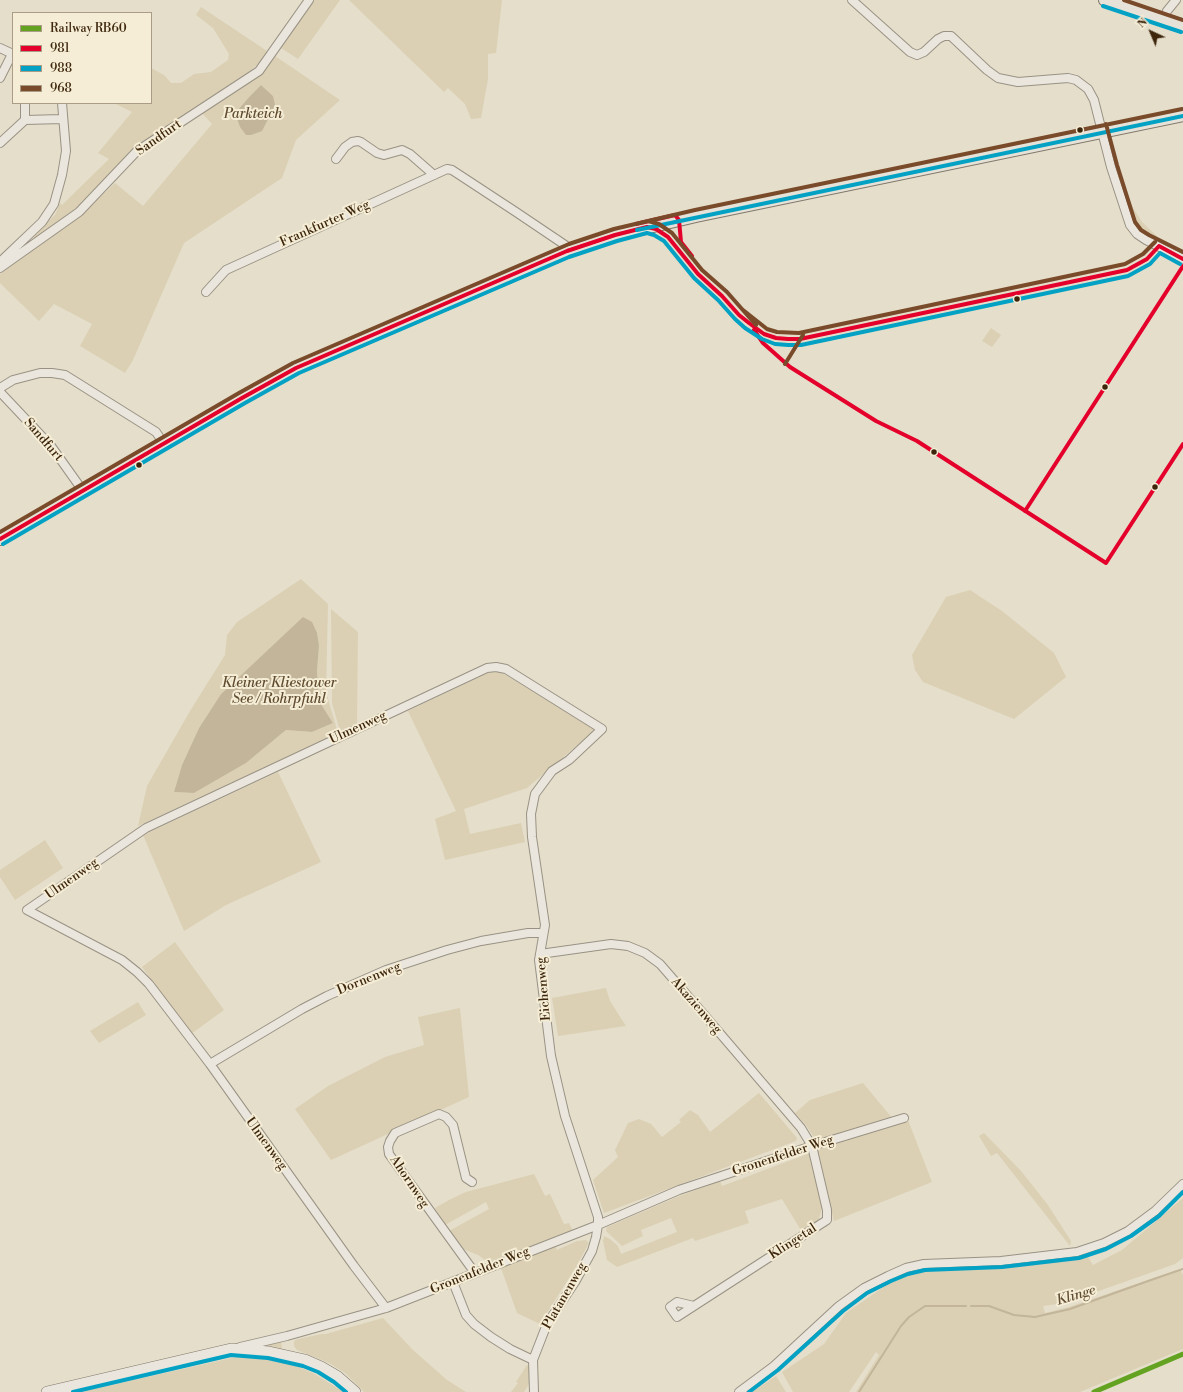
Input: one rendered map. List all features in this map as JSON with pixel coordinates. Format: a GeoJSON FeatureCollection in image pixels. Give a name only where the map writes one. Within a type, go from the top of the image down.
{"type":"FeatureCollection","features":[{"type":"Feature","properties":{"kind":"main road"},"geometry":{"type":"LineString","coordinates":[[1105,0],[1183,26]]}},
{"type":"Feature","properties":{"kind":"main road"},"geometry":{"type":"LineString","coordinates":[[1101,130],[1183,110]]}},
{"type":"Feature","properties":{"kind":"main road"},"geometry":{"type":"LineString","coordinates":[[0,539],[296,368],[568,249],[615,235],[696,216],[1101,130],[1183,115]]}},
{"type":"Feature","properties":{"kind":"main road"},"geometry":{"type":"LineString","coordinates":[[231,1349],[269,1352],[305,1360],[338,1377],[355,1392]]}},
{"type":"Feature","properties":{"kind":"main road","name":"Gronenfelder Weg"},"geometry":{"type":"LineString","coordinates":[[47,1392],[231,1349]]}},
{"type":"Feature","properties":{"kind":"street","name":"Sandfurt"},"geometry":{"type":"LineString","coordinates":[[0,268],[79,212],[137,151],[259,72],[309,0]]}},
{"type":"Feature","properties":{"kind":"street"},"geometry":{"type":"LineString","coordinates":[[852,0],[910,52],[917,55],[924,52],[938,39],[944,36],[951,36],[987,70],[998,78],[1018,82],[1068,78],[1076,80],[1088,89],[1094,100],[1111,167],[1130,225],[1137,234],[1146,240],[1183,259]]}},
{"type":"Feature","properties":{"kind":"street"},"geometry":{"type":"LineString","coordinates":[[1163,20],[1167,11],[1176,0]]}},
{"type":"Feature","properties":{"kind":"street"},"geometry":{"type":"LineString","coordinates":[[0,48],[12,54]]}},
{"type":"Feature","properties":{"kind":"street"},"geometry":{"type":"LineString","coordinates":[[0,78],[12,56]]}},
{"type":"Feature","properties":{"kind":"street"},"geometry":{"type":"LineString","coordinates":[[24,104],[25,120]]}},
{"type":"Feature","properties":{"kind":"street"},"geometry":{"type":"LineString","coordinates":[[0,262],[42,222],[54,204],[62,176],[66,151],[62,119],[62,104]]}},
{"type":"Feature","properties":{"kind":"street"},"geometry":{"type":"LineString","coordinates":[[0,143],[25,120],[62,119]]}},
{"type":"Feature","properties":{"kind":"street"},"geometry":{"type":"LineString","coordinates":[[336,159],[345,146],[352,142],[358,141],[377,153],[384,155],[402,150],[410,154],[434,175]]}},
{"type":"Feature","properties":{"kind":"street","name":"Frankfurter Weg"},"geometry":{"type":"LineString","coordinates":[[206,292],[226,270],[446,169],[452,170],[568,249]]}},
{"type":"Feature","properties":{"kind":"street"},"geometry":{"type":"LineString","coordinates":[[0,388],[12,380],[28,375],[52,373],[65,376],[156,432],[164,444]]}},
{"type":"Feature","properties":{"kind":"street","name":"Sandfurt"},"geometry":{"type":"LineString","coordinates":[[0,392],[51,446],[83,491]]}},
{"type":"Feature","properties":{"kind":"street","name":"Ulmenweg"},"geometry":{"type":"LineString","coordinates":[[386,1308],[354,1266],[210,1064],[149,984],[122,960],[27,910],[146,828],[487,668],[506,668],[602,729]]}},
{"type":"Feature","properties":{"kind":"street","name":"Eichenweg"},"geometry":{"type":"LineString","coordinates":[[598,1225],[598,1217],[565,1116],[553,1064],[539,960],[545,925],[532,837],[531,814],[535,794],[552,771],[569,760],[602,729]]}},
{"type":"Feature","properties":{"kind":"street","name":"Dornenweg"},"geometry":{"type":"LineString","coordinates":[[210,1064],[302,1009],[386,970],[447,950],[481,941],[528,933],[544,933]]}},
{"type":"Feature","properties":{"kind":"street","name":"Akazienweg"},"geometry":{"type":"LineString","coordinates":[[540,954],[611,944],[628,946],[645,953],[660,964],[700,1010],[801,1128],[812,1146]]}},
{"type":"Feature","properties":{"kind":"street","name":"Ahornweg"},"geometry":{"type":"LineString","coordinates":[[472,1182],[466,1178],[453,1125],[446,1117],[439,1114],[395,1133],[390,1141],[388,1147],[389,1154],[475,1273]]}},
{"type":"Feature","properties":{"kind":"street","name":"Gronenfelder Weg"},"geometry":{"type":"LineString","coordinates":[[231,1349],[287,1336],[386,1308],[598,1225],[679,1190],[812,1146],[904,1118]]}},
{"type":"Feature","properties":{"kind":"street","name":"Klingetal"},"geometry":{"type":"LineString","coordinates":[[694,1306],[827,1220],[828,1210],[812,1146]]}},
{"type":"Feature","properties":{"kind":"street"},"geometry":{"type":"LineString","coordinates":[[740,1392],[774,1366],[839,1306],[864,1288],[888,1276],[906,1268],[924,1264],[1001,1260],[1077,1252],[1104,1243],[1128,1232],[1155,1211],[1183,1184]]}},
{"type":"Feature","properties":{"kind":"street","name":"Platanenweg"},"geometry":{"type":"LineString","coordinates":[[534,1392],[533,1360],[548,1324],[592,1252],[598,1225]]}},
{"type":"Feature","properties":{"kind":"street"},"geometry":{"type":"LineString","coordinates":[[453,1282],[466,1315],[474,1324],[497,1341],[533,1360]]}},
{"type":"Feature","properties":{"kind":"shaded area"},"geometry":{"type":"Polygon","coordinates":[[[312,0],[340,0],[298,59],[278,46],[312,0]]]}},
{"type":"Feature","properties":{"kind":"shaded area"},"geometry":{"type":"Polygon","coordinates":[[[349,0],[502,0],[496,53],[488,54],[488,79],[481,118],[471,119],[465,104],[448,88],[444,92],[349,0]]]}},
{"type":"Feature","properties":{"kind":"shaded area"},"geometry":{"type":"Polygon","coordinates":[[[201,7],[267,51],[260,62],[246,75],[135,148],[77,210],[35,241],[33,236],[55,215],[60,203],[62,205],[109,159],[98,153],[132,112],[116,104],[152,104],[152,69],[164,75],[171,83],[181,83],[194,74],[211,72],[228,60],[229,54],[213,28],[196,15],[201,7]]]}},
{"type":"Feature","properties":{"kind":"shaded area"},"geometry":{"type":"Polygon","coordinates":[[[275,56],[340,100],[296,140],[282,178],[184,243],[133,360],[125,373],[80,346],[92,324],[54,304],[39,321],[0,283],[0,274],[83,214],[115,183],[143,206],[212,124],[202,113],[256,78],[264,71],[275,56]],[[261,85],[237,111],[237,119],[240,127],[273,96],[261,85]]]}},
{"type":"Feature","properties":{"kind":"shaded area"},"geometry":{"type":"Polygon","coordinates":[[[1130,203],[1142,222],[1160,239],[1159,240],[1141,231],[1136,224],[1129,206],[1130,203]]]}},
{"type":"Feature","properties":{"kind":"shaded area"},"geometry":{"type":"Polygon","coordinates":[[[991,328],[1001,335],[992,347],[982,341],[991,328]]]}},
{"type":"Feature","properties":{"kind":"shaded area"},"geometry":{"type":"Polygon","coordinates":[[[301,579],[328,604],[326,692],[338,733],[138,826],[147,786],[190,711],[225,655],[227,635],[237,622],[301,579]],[[304,617],[221,694],[199,728],[182,765],[174,792],[194,793],[246,763],[286,730],[312,732],[333,723],[319,701],[317,671],[319,646],[304,617]]]}},
{"type":"Feature","properties":{"kind":"shaded area"},"geometry":{"type":"Polygon","coordinates":[[[970,590],[1002,611],[1054,653],[1066,677],[1014,719],[923,682],[915,670],[912,655],[946,597],[970,590]]]}},
{"type":"Feature","properties":{"kind":"shaded area"},"geometry":{"type":"Polygon","coordinates":[[[331,609],[358,632],[357,723],[340,731],[332,703],[331,609]]]}},
{"type":"Feature","properties":{"kind":"shaded area"},"geometry":{"type":"Polygon","coordinates":[[[499,671],[595,730],[527,788],[464,809],[470,834],[521,823],[525,842],[445,860],[435,819],[456,811],[408,711],[490,672],[499,671]]]}},
{"type":"Feature","properties":{"kind":"shaded area"},"geometry":{"type":"Polygon","coordinates":[[[278,772],[321,862],[226,905],[184,931],[143,835],[278,772]]]}},
{"type":"Feature","properties":{"kind":"shaded area"},"geometry":{"type":"Polygon","coordinates":[[[45,840],[63,868],[15,900],[0,877],[0,870],[45,840]]]}},
{"type":"Feature","properties":{"kind":"shaded area"},"geometry":{"type":"Polygon","coordinates":[[[175,942],[224,1010],[191,1034],[142,967],[175,942]]]}},
{"type":"Feature","properties":{"kind":"shaded area"},"geometry":{"type":"Polygon","coordinates":[[[606,988],[610,1001],[626,1026],[558,1036],[552,998],[606,988]]]}},
{"type":"Feature","properties":{"kind":"shaded area"},"geometry":{"type":"Polygon","coordinates":[[[138,1002],[146,1015],[99,1043],[90,1031],[138,1002]]]}},
{"type":"Feature","properties":{"kind":"shaded area"},"geometry":{"type":"Polygon","coordinates":[[[460,1008],[469,1097],[331,1160],[295,1109],[328,1086],[385,1057],[424,1045],[418,1017],[460,1008]]]}},
{"type":"Feature","properties":{"kind":"shaded area"},"geometry":{"type":"Polygon","coordinates":[[[863,1083],[893,1119],[816,1140],[795,1113],[810,1100],[863,1083]]]}},
{"type":"Feature","properties":{"kind":"shaded area"},"geometry":{"type":"Polygon","coordinates":[[[759,1093],[797,1138],[796,1141],[604,1213],[593,1180],[618,1157],[615,1150],[628,1123],[639,1119],[651,1124],[662,1137],[681,1122],[679,1120],[690,1110],[698,1115],[710,1132],[759,1093]]]}},
{"type":"Feature","properties":{"kind":"shaded area"},"geometry":{"type":"Polygon","coordinates":[[[908,1120],[932,1182],[834,1221],[816,1149],[908,1120]]]}},
{"type":"Feature","properties":{"kind":"shaded area"},"geometry":{"type":"Polygon","coordinates":[[[984,1133],[1021,1171],[1048,1205],[1071,1241],[1070,1246],[997,1153],[991,1156],[979,1136],[984,1133]]]}},
{"type":"Feature","properties":{"kind":"shaded area"},"geometry":{"type":"Polygon","coordinates":[[[810,1153],[823,1205],[818,1222],[802,1232],[782,1199],[745,1211],[749,1223],[695,1241],[693,1238],[617,1267],[607,1260],[603,1241],[604,1236],[618,1246],[621,1254],[677,1232],[671,1218],[641,1230],[643,1236],[622,1246],[606,1231],[607,1227],[677,1197],[720,1181],[722,1186],[810,1153]]]}},
{"type":"Feature","properties":{"kind":"shaded area"},"geometry":{"type":"Polygon","coordinates":[[[534,1174],[545,1196],[550,1194],[564,1224],[569,1223],[573,1231],[488,1262],[478,1255],[463,1249],[449,1231],[489,1209],[486,1202],[445,1225],[435,1208],[466,1192],[534,1174]]]}},
{"type":"Feature","properties":{"kind":"shaded area"},"geometry":{"type":"Polygon","coordinates":[[[1183,1198],[1183,1258],[1175,1264],[1065,1303],[1043,1306],[1045,1313],[1069,1307],[1180,1269],[1183,1275],[1183,1349],[1080,1392],[856,1392],[879,1355],[876,1352],[849,1392],[793,1392],[782,1372],[824,1344],[846,1313],[901,1275],[925,1270],[1017,1265],[1088,1257],[1093,1265],[1122,1250],[1183,1198]]]}},
{"type":"Feature","properties":{"kind":"shaded area"},"geometry":{"type":"Polygon","coordinates":[[[586,1240],[589,1243],[576,1267],[540,1324],[517,1313],[501,1268],[555,1246],[557,1250],[577,1241],[586,1240]]]}},
{"type":"Feature","properties":{"kind":"shaded area"},"geometry":{"type":"Polygon","coordinates":[[[383,1318],[413,1350],[447,1380],[466,1392],[364,1392],[345,1373],[329,1363],[297,1350],[294,1346],[294,1341],[298,1339],[326,1334],[383,1318]]]}},
{"type":"Feature","properties":{"kind":"shaded area"},"geometry":{"type":"Polygon","coordinates":[[[281,1341],[282,1349],[261,1347],[260,1345],[281,1341]]]}},
{"type":"Feature","properties":{"kind":"shaded area"},"geometry":{"type":"Polygon","coordinates":[[[236,1357],[262,1357],[289,1363],[313,1373],[344,1392],[81,1392],[236,1357]]]}},
{"type":"Feature","properties":{"kind":"shaded area"},"geometry":{"type":"Polygon","coordinates":[[[527,1365],[529,1366],[529,1384],[524,1392],[511,1392],[518,1383],[516,1382],[527,1365]]]}},
{"type":"Feature","properties":{"kind":"shaded area"},"geometry":{"type":"Polygon","coordinates":[[[776,1376],[786,1392],[752,1392],[776,1376]]]}},
{"type":"Feature","properties":{"kind":"water","name":"Parkteich"},"geometry":{"type":"Polygon","coordinates":[[[261,85],[273,96],[275,105],[262,131],[251,135],[246,135],[240,127],[237,119],[237,111],[261,85]]]}},
{"type":"Feature","properties":{"kind":"water","name":"Kleiner Kliestower See / Rohrpfuhl"},"geometry":{"type":"Polygon","coordinates":[[[303,617],[312,622],[317,633],[319,646],[317,671],[319,701],[333,723],[312,732],[286,730],[246,763],[194,793],[174,792],[182,765],[199,728],[221,694],[303,617]]]}},
{"type":"Feature","properties":{"kind":"waterway","name":"Klinge"},"geometry":{"type":"LineString","coordinates":[[971,1306],[989,1306],[1014,1315],[1035,1317],[1070,1309],[1183,1269]]}},
{"type":"Feature","properties":{"kind":"waterway","name":"Klinge"},"geometry":{"type":"LineString","coordinates":[[859,1392],[901,1326],[909,1317],[925,1306],[966,1306]]}},
{"type":"Feature","properties":{"kind":"rail line","name":"RB60"},"geometry":{"type":"LineString","coordinates":[[1094,1392],[1183,1354]]}},
{"type":"Feature","properties":{"kind":"transit line","name":"968"},"geometry":{"type":"LineString","coordinates":[[1124,0],[1183,20]]}},
{"type":"Feature","properties":{"kind":"transit line","name":"988"},"geometry":{"type":"LineString","coordinates":[[1103,6],[1181,32]]}},
{"type":"Feature","properties":{"kind":"transit line","name":"968"},"geometry":{"type":"LineString","coordinates":[[0,532],[293,363],[569,244],[614,229],[695,210],[1182,109]]}},
{"type":"Feature","properties":{"kind":"transit line","name":"988"},"geometry":{"type":"LineString","coordinates":[[637,230],[1183,116]]}},
{"type":"Feature","properties":{"kind":"transit line","name":"968"},"geometry":{"type":"LineString","coordinates":[[1106,124],[1135,222],[1141,230],[1183,252]]}},
{"type":"Feature","properties":{"kind":"transit line","name":"981"},"geometry":{"type":"LineString","coordinates":[[636,224],[675,215],[679,220],[681,242],[692,256]]}},
{"type":"Feature","properties":{"kind":"transit line","name":"968"},"geometry":{"type":"LineString","coordinates":[[648,221],[659,224],[672,233],[702,270],[727,292],[756,325]]}},
{"type":"Feature","properties":{"kind":"transit line","name":"981"},"geometry":{"type":"LineString","coordinates":[[0,539],[296,368],[567,251],[615,235],[647,227],[656,229],[668,237],[698,274],[749,323],[764,334],[776,338],[788,339],[800,339],[1127,270],[1147,259],[1159,246],[1183,259]]}},
{"type":"Feature","properties":{"kind":"transit line","name":"988"},"geometry":{"type":"LineString","coordinates":[[3,544],[299,373],[569,257],[647,233],[664,241],[694,278],[745,328],[762,339],[775,344],[788,345],[801,345],[1128,276],[1150,264],[1160,253],[1180,264]]}},
{"type":"Feature","properties":{"kind":"transit line","name":"968"},"geometry":{"type":"LineString","coordinates":[[743,310],[767,329],[777,332],[799,333],[1125,264],[1143,254],[1155,242]]}},
{"type":"Feature","properties":{"kind":"transit line","name":"981"},"geometry":{"type":"LineString","coordinates":[[1025,511],[1183,266]]}},
{"type":"Feature","properties":{"kind":"transit line","name":"981"},"geometry":{"type":"LineString","coordinates":[[754,330],[763,343],[790,367],[876,421],[917,441],[1106,563]]}},
{"type":"Feature","properties":{"kind":"transit line","name":"968"},"geometry":{"type":"LineString","coordinates":[[785,364],[803,335]]}},
{"type":"Feature","properties":{"kind":"transit line","name":"981"},"geometry":{"type":"LineString","coordinates":[[1106,563],[1183,444]]}},
{"type":"Feature","properties":{"kind":"transit line","name":"988"},"geometry":{"type":"LineString","coordinates":[[749,1392],[778,1370],[843,1311],[867,1293],[891,1281],[908,1274],[925,1270],[1002,1267],[1079,1258],[1106,1249],[1131,1236],[1159,1216],[1183,1192]]}},
{"type":"Feature","properties":{"kind":"transit line","name":"988"},"geometry":{"type":"LineString","coordinates":[[73,1392],[231,1355],[268,1358],[303,1366],[318,1372],[346,1392]]}}]}
